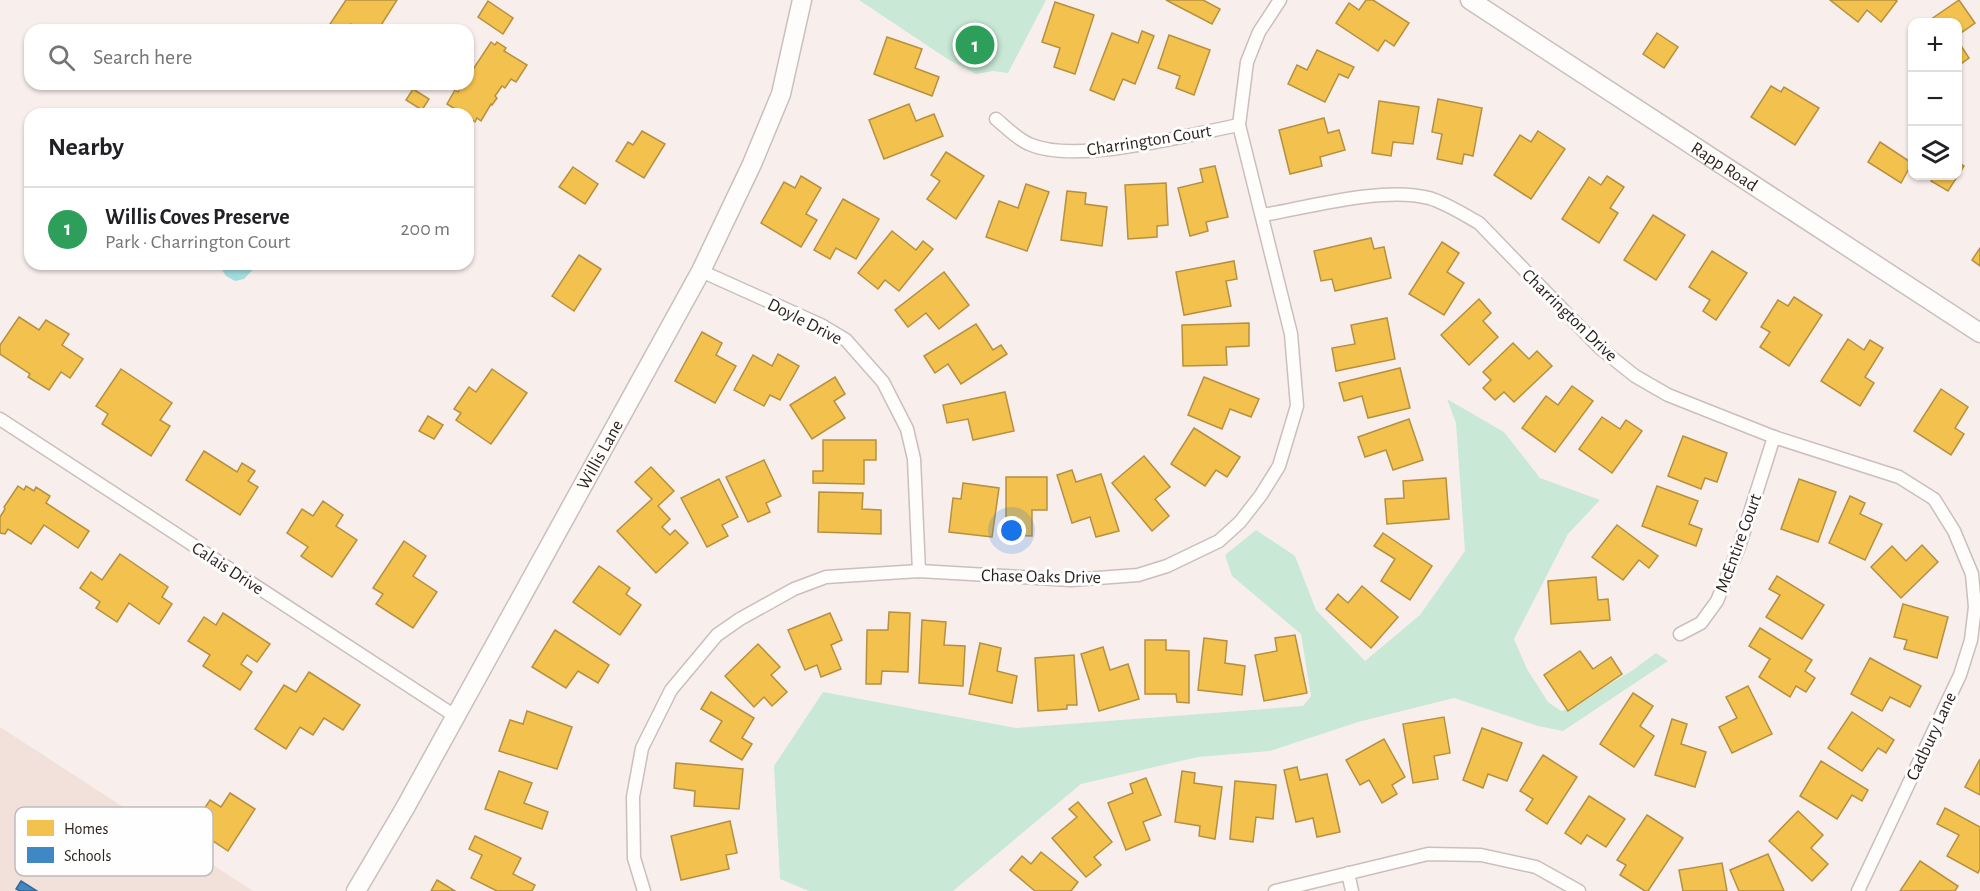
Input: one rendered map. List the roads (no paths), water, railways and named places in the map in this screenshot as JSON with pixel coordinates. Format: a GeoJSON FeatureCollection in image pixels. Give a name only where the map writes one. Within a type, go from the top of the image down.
{"type":"FeatureCollection","features":[{"type":"Feature","properties":{"kind":"street","name":"Willis Lane"},"geometry":{"type":"LineString","coordinates":[[356,891],[405,808],[701,271],[752,164],[781,94],[802,0]]}},
{"type":"Feature","properties":{"kind":"street","name":"Chase Oaks Drive"},"geometry":{"type":"LineString","coordinates":[[644,891],[634,858],[633,798],[642,748],[671,690],[717,635],[740,619],[794,589],[826,577],[919,571],[1071,580],[1138,575],[1167,566],[1219,541],[1240,522],[1262,495],[1279,466],[1297,406],[1291,334],[1239,125],[1247,62],[1259,33],[1280,0]]}},
{"type":"Feature","properties":{"kind":"street","name":"Rapp Road"},"geometry":{"type":"LineString","coordinates":[[1470,0],[1980,333]]}},
{"type":"Feature","properties":{"kind":"street","name":"Charrington Court"},"geometry":{"type":"LineString","coordinates":[[996,119],[1028,144],[1060,152],[1118,148],[1239,125]]}},
{"type":"Feature","properties":{"kind":"street","name":"Charrington Drive"},"geometry":{"type":"LineString","coordinates":[[1263,215],[1383,194],[1429,198],[1479,223],[1600,348],[1635,376],[1668,395],[1774,437],[1899,477],[1934,499],[1954,531],[1972,574]]}},
{"type":"Feature","properties":{"kind":"street","name":"Doyle Drive"},"geometry":{"type":"LineString","coordinates":[[701,271],[821,325],[846,340],[883,382],[907,429],[914,459],[919,571]]}},
{"type":"Feature","properties":{"kind":"street","name":"Calais Drive"},"geometry":{"type":"LineString","coordinates":[[0,419],[455,716]]}},
{"type":"Feature","properties":{"kind":"street","name":"McEntire Court"},"geometry":{"type":"LineString","coordinates":[[1680,634],[1701,622],[1717,601],[1738,547],[1774,437]]}},
{"type":"Feature","properties":{"kind":"street","name":"Cadbury Lane"},"geometry":{"type":"LineString","coordinates":[[1858,891],[1960,675],[1971,640],[1975,608],[1972,574]]}},
{"type":"Feature","properties":{"kind":"street"},"geometry":{"type":"LineString","coordinates":[[1275,891],[1428,854],[1481,855],[1536,867],[1579,891]]}},
{"type":"Feature","properties":{"kind":"street"},"geometry":{"type":"LineString","coordinates":[[1348,873],[1352,891]]}},
{"type":"Feature","properties":{"kind":"water"},"geometry":{"type":"Polygon","coordinates":[[[222,270],[252,270],[244,279],[235,281],[226,276],[222,270]]]}},
{"type":"Feature","properties":{"kind":"place","name":"Willis Coves Preserve"},"geometry":{"type":"Point","coordinates":[975,45]}}]}
